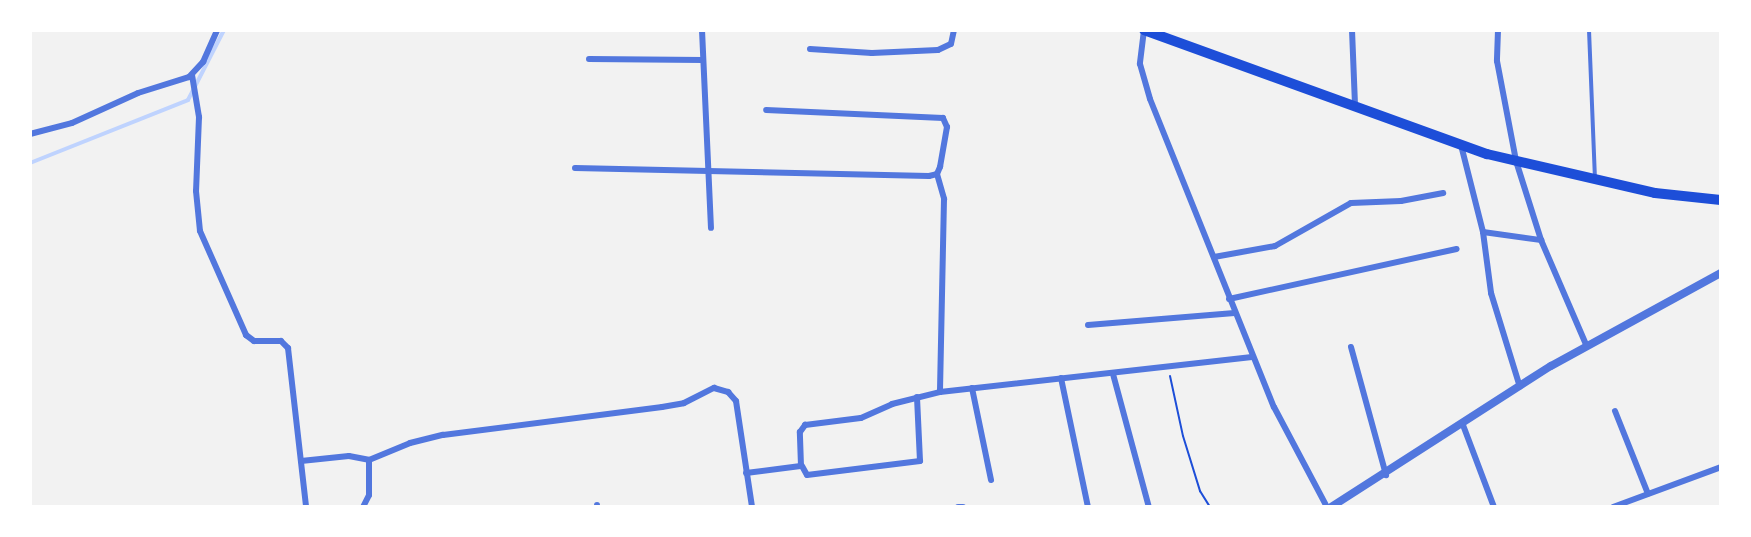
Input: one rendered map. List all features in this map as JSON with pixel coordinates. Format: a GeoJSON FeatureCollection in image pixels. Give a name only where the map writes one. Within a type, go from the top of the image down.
{"type":"FeatureCollection","features":[{"type":"Feature","properties":{"kind":"main road"},"geometry":{"type":"LineString","coordinates":[[1144,30],[1461,145],[1516,161],[1655,194],[1721,200]]}},
{"type":"Feature","properties":{"kind":"street"},"geometry":{"type":"LineString","coordinates":[[217,30],[193,78],[201,231],[246,335],[254,341],[281,341],[288,348],[306,507]]}},
{"type":"Feature","properties":{"kind":"street"},"geometry":{"type":"LineString","coordinates":[[702,30],[711,228]]}},
{"type":"Feature","properties":{"kind":"street"},"geometry":{"type":"LineString","coordinates":[[810,49],[872,53],[938,50],[951,44],[954,30]]}},
{"type":"Feature","properties":{"kind":"street"},"geometry":{"type":"LineString","coordinates":[[1144,30],[1142,73],[1252,357],[1327,507]]}},
{"type":"Feature","properties":{"kind":"street"},"geometry":{"type":"LineString","coordinates":[[1352,30],[1355,106]]}},
{"type":"Feature","properties":{"kind":"street"},"geometry":{"type":"LineString","coordinates":[[1498,30],[1497,61],[1516,161],[1541,240],[1587,347]]}},
{"type":"Feature","properties":{"kind":"street"},"geometry":{"type":"LineString","coordinates":[[589,59],[703,60]]}},
{"type":"Feature","properties":{"kind":"street"},"geometry":{"type":"LineString","coordinates":[[30,134],[72,123],[138,93],[193,78]]}},
{"type":"Feature","properties":{"kind":"street"},"geometry":{"type":"LineString","coordinates":[[766,110],[943,118],[947,127],[936,174],[944,200],[940,392]]}},
{"type":"Feature","properties":{"kind":"street"},"geometry":{"type":"LineString","coordinates":[[1461,145],[1483,232],[1491,293],[1520,387]]}},
{"type":"Feature","properties":{"kind":"street"},"geometry":{"type":"LineString","coordinates":[[575,168],[936,174]]}},
{"type":"Feature","properties":{"kind":"street"},"geometry":{"type":"LineString","coordinates":[[1214,257],[1275,246],[1351,203],[1401,201],[1443,193]]}},
{"type":"Feature","properties":{"kind":"street"},"geometry":{"type":"LineString","coordinates":[[1483,232],[1541,240]]}},
{"type":"Feature","properties":{"kind":"street"},"geometry":{"type":"LineString","coordinates":[[1229,299],[1457,249]]}},
{"type":"Feature","properties":{"kind":"street"},"geometry":{"type":"LineString","coordinates":[[1331,507],[1386,476],[1520,387],[1721,273]]}},
{"type":"Feature","properties":{"kind":"street"},"geometry":{"type":"LineString","coordinates":[[1088,325],[1235,313]]}},
{"type":"Feature","properties":{"kind":"street"},"geometry":{"type":"LineString","coordinates":[[1351,347],[1386,476]]}},
{"type":"Feature","properties":{"kind":"street"},"geometry":{"type":"LineString","coordinates":[[917,397],[920,461],[807,475],[802,466],[800,432],[804,425],[861,418],[917,397],[940,392],[1060,378],[1113,375],[1252,357]]}},
{"type":"Feature","properties":{"kind":"street"},"geometry":{"type":"LineString","coordinates":[[1113,375],[1149,507]]}},
{"type":"Feature","properties":{"kind":"street"},"geometry":{"type":"LineString","coordinates":[[1060,378],[1088,507]]}},
{"type":"Feature","properties":{"kind":"street"},"geometry":{"type":"LineString","coordinates":[[301,461],[349,456],[369,460],[437,436],[662,407],[684,403],[714,388],[728,392],[736,401],[752,507]]}},
{"type":"Feature","properties":{"kind":"street"},"geometry":{"type":"LineString","coordinates":[[972,388],[991,480]]}},
{"type":"Feature","properties":{"kind":"street"},"geometry":{"type":"LineString","coordinates":[[1615,411],[1648,494]]}},
{"type":"Feature","properties":{"kind":"street"},"geometry":{"type":"LineString","coordinates":[[1463,425],[1494,507]]}},
{"type":"Feature","properties":{"kind":"street"},"geometry":{"type":"LineString","coordinates":[[363,507],[369,495],[369,460]]}},
{"type":"Feature","properties":{"kind":"street"},"geometry":{"type":"LineString","coordinates":[[746,472],[802,466]]}},
{"type":"Feature","properties":{"kind":"street"},"geometry":{"type":"LineString","coordinates":[[1613,507],[1721,467]]}},
{"type":"Feature","properties":{"kind":"lane"},"geometry":{"type":"LineString","coordinates":[[1589,30],[1595,179]]}},
{"type":"Feature","properties":{"kind":"path"},"geometry":{"type":"LineString","coordinates":[[1169,367],[1183,436],[1200,491],[1210,507]]}},
{"type":"Feature","properties":{"kind":"waterway"},"geometry":{"type":"LineString","coordinates":[[30,163],[188,100],[224,30]]}}]}
